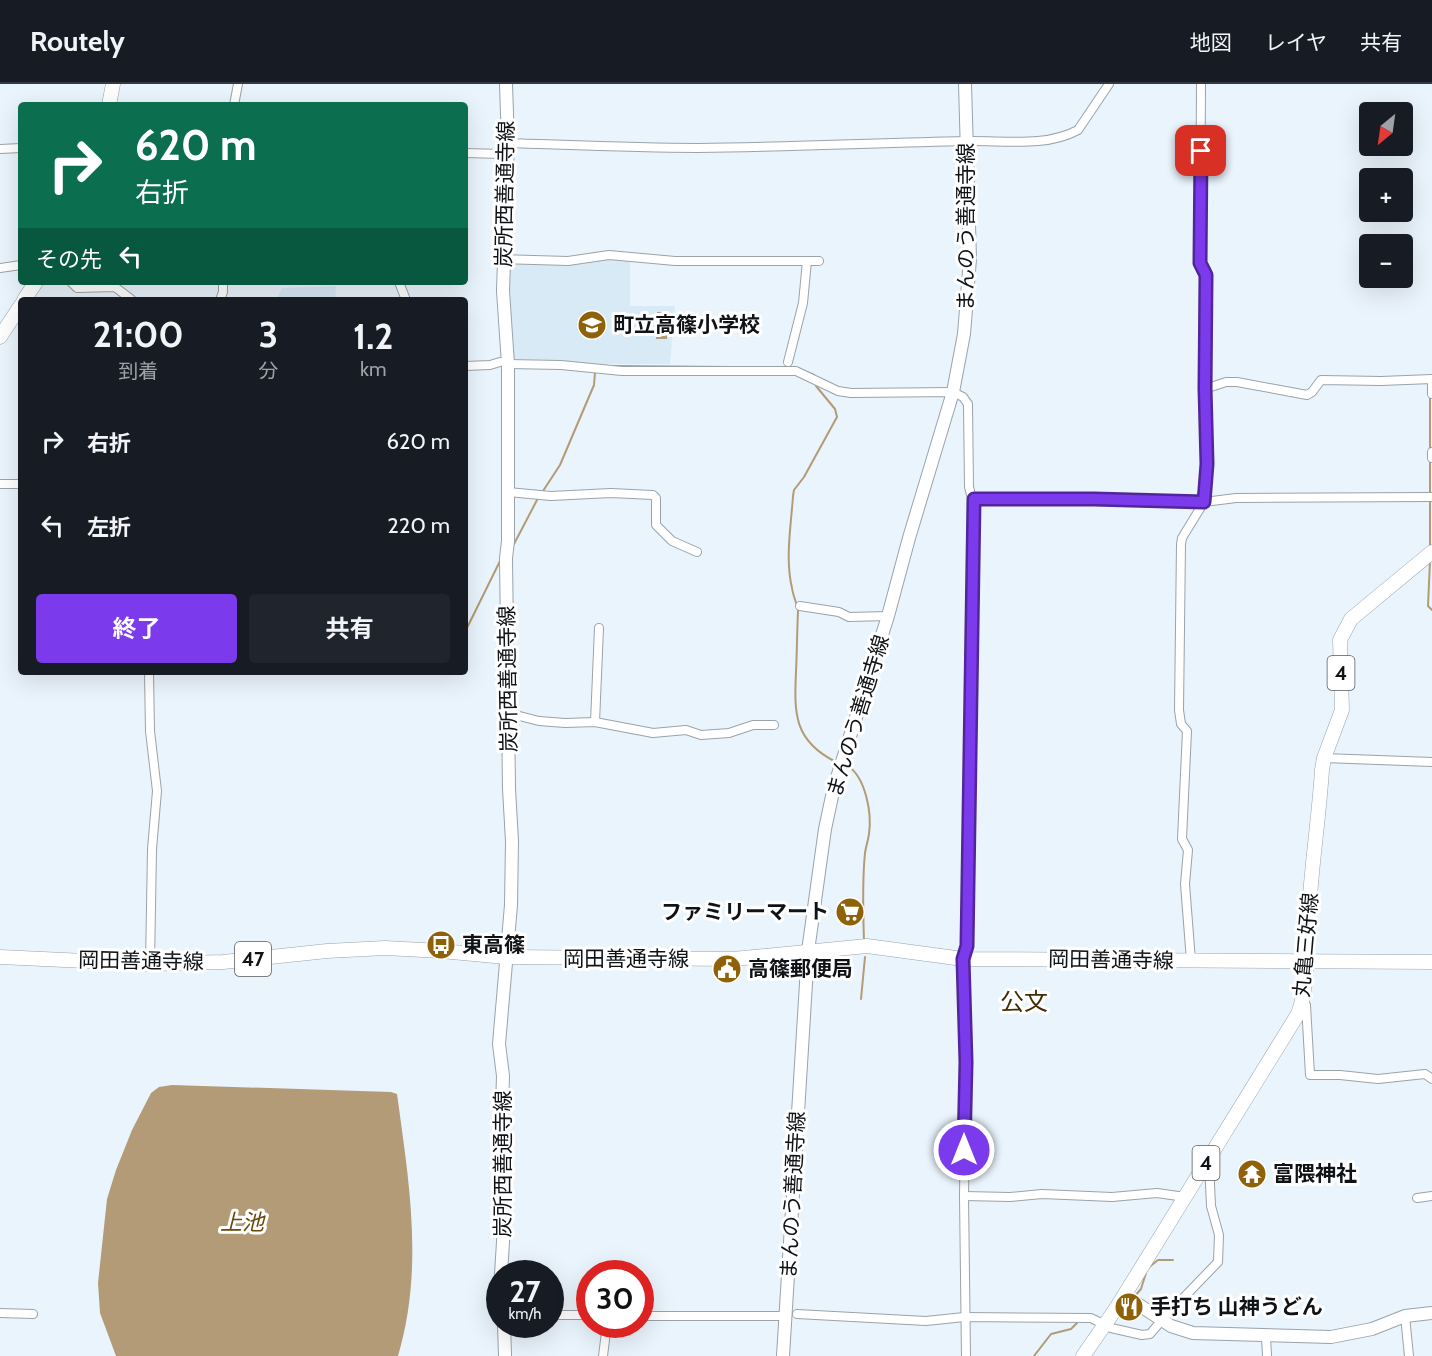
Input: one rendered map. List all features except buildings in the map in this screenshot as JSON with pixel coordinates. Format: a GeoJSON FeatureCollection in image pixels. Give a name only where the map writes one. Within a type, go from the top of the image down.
{"type":"FeatureCollection","features":[{"type":"Feature","properties":{"kind":"main road"},"geometry":{"type":"LineString","coordinates":[[110,102],[113,84]]}},
{"type":"Feature","properties":{"kind":"main road","name":"炭所西善通寺線"},"geometry":{"type":"LineString","coordinates":[[502,1260],[505,1210],[500,1168],[503,1076],[499,1044],[511,905],[512,842],[509,789],[506,558],[508,492],[503,291],[506,84]]}},
{"type":"Feature","properties":{"kind":"main road","name":"まんのう善通寺線"},"geometry":{"type":"LineString","coordinates":[[783,1356],[791,1315],[808,951],[822,849],[834,787],[888,616],[953,392],[964,334],[970,259],[964,84]]}},
{"type":"Feature","properties":{"kind":"main road"},"geometry":{"type":"LineString","coordinates":[[0,337],[18,310]]}},
{"type":"Feature","properties":{"kind":"main road","name":"丸亀三好線"},"geometry":{"type":"LineString","coordinates":[[1083,1356],[1105,1325],[1130,1298],[1185,1197],[1298,1014],[1303,1000],[1309,909],[1324,758],[1342,710],[1340,640],[1351,619],[1432,552]]}},
{"type":"Feature","properties":{"kind":"main road","name":"岡田善通寺線"},"geometry":{"type":"LineString","coordinates":[[0,957],[150,964],[223,962],[327,951],[385,948],[506,957],[733,959],[867,946],[963,959],[1432,962]]}},
{"type":"Feature","properties":{"kind":"main road"},"geometry":{"type":"LineString","coordinates":[[1130,1298],[1171,1326],[1193,1333],[1331,1337],[1372,1329],[1406,1316],[1432,1313]]}},
{"type":"Feature","properties":{"kind":"main road"},"geometry":{"type":"LineString","coordinates":[[504,1338],[505,1356]]}},
{"type":"Feature","properties":{"kind":"street"},"geometry":{"type":"LineString","coordinates":[[235,102],[238,84]]}},
{"type":"Feature","properties":{"kind":"street"},"geometry":{"type":"LineString","coordinates":[[468,153],[505,149],[695,148],[967,141],[1013,142],[1050,139],[1078,130],[1109,84]]}},
{"type":"Feature","properties":{"kind":"street"},"geometry":{"type":"LineString","coordinates":[[1191,961],[1185,885],[1188,850],[1182,839],[1187,731],[1180,724],[1179,710],[1180,544],[1204,502],[1207,464],[1206,275],[1200,263],[1201,84]]}},
{"type":"Feature","properties":{"kind":"street"},"geometry":{"type":"LineString","coordinates":[[0,149],[18,148]]}},
{"type":"Feature","properties":{"kind":"street"},"geometry":{"type":"LineString","coordinates":[[503,259],[568,261],[609,255],[675,261],[819,261]]}},
{"type":"Feature","properties":{"kind":"street"},"geometry":{"type":"LineString","coordinates":[[788,362],[802,303],[807,261]]}},
{"type":"Feature","properties":{"kind":"street"},"geometry":{"type":"LineString","coordinates":[[0,268],[18,265]]}},
{"type":"Feature","properties":{"kind":"street"},"geometry":{"type":"LineString","coordinates":[[74,285],[77,288],[115,287],[128,297]]}},
{"type":"Feature","properties":{"kind":"street"},"geometry":{"type":"LineString","coordinates":[[468,366],[504,363],[612,370],[796,371],[838,390],[852,393],[953,392],[963,397],[968,404],[969,487],[974,499],[967,946],[963,959],[966,1062],[964,1196],[966,1356]]}},
{"type":"Feature","properties":{"kind":"street"},"geometry":{"type":"LineString","coordinates":[[1205,388],[1226,382],[1238,382],[1307,395],[1321,380],[1432,379],[1432,394]]}},
{"type":"Feature","properties":{"kind":"street"},"geometry":{"type":"LineString","coordinates":[[1432,453],[1432,458]]}},
{"type":"Feature","properties":{"kind":"street"},"geometry":{"type":"LineString","coordinates":[[0,484],[18,484]]}},
{"type":"Feature","properties":{"kind":"street"},"geometry":{"type":"LineString","coordinates":[[508,492],[551,496],[610,493],[653,495],[656,498],[656,525],[672,541],[697,552]]}},
{"type":"Feature","properties":{"kind":"street"},"geometry":{"type":"LineString","coordinates":[[974,499],[1204,502],[1236,498],[1432,496]]}},
{"type":"Feature","properties":{"kind":"street"},"geometry":{"type":"LineString","coordinates":[[800,606],[839,612],[849,617],[888,616]]}},
{"type":"Feature","properties":{"kind":"street"},"geometry":{"type":"LineString","coordinates":[[595,722],[599,628]]}},
{"type":"Feature","properties":{"kind":"street"},"geometry":{"type":"LineString","coordinates":[[149,675],[150,732],[157,791],[152,849],[150,964]]}},
{"type":"Feature","properties":{"kind":"street"},"geometry":{"type":"LineString","coordinates":[[508,713],[539,721],[595,722],[636,731],[686,730],[701,735],[729,733],[753,725],[774,725]]}},
{"type":"Feature","properties":{"kind":"street"},"geometry":{"type":"LineString","coordinates":[[1324,758],[1432,762]]}},
{"type":"Feature","properties":{"kind":"street"},"geometry":{"type":"LineString","coordinates":[[1303,1000],[1306,1005],[1310,1076],[1340,1075],[1378,1079],[1425,1074],[1432,1079]]}},
{"type":"Feature","properties":{"kind":"street"},"geometry":{"type":"LineString","coordinates":[[654,1316],[791,1315],[926,1321],[964,1317],[1091,1318],[1105,1325],[1142,1335],[1150,1334],[1218,1262],[1219,1235],[1211,1206],[1209,1159]]}},
{"type":"Feature","properties":{"kind":"street"},"geometry":{"type":"LineString","coordinates":[[964,1196],[1010,1197],[1042,1194],[1112,1197],[1157,1193],[1185,1197]]}},
{"type":"Feature","properties":{"kind":"street"},"geometry":{"type":"LineString","coordinates":[[1417,1198],[1432,1196]]}},
{"type":"Feature","properties":{"kind":"street"},"geometry":{"type":"LineString","coordinates":[[0,1313],[33,1314]]}},
{"type":"Feature","properties":{"kind":"street"},"geometry":{"type":"LineString","coordinates":[[1406,1316],[1409,1356]]}},
{"type":"Feature","properties":{"kind":"street"},"geometry":{"type":"LineString","coordinates":[[1266,1336],[1267,1356]]}},
{"type":"Feature","properties":{"kind":"street"},"geometry":{"type":"LineString","coordinates":[[603,1356],[605,1338]]}},
{"type":"Feature","properties":{"kind":"shaded area","name":"町立高篠小学校"},"geometry":{"type":"Polygon","coordinates":[[[610,258],[630,261],[630,306],[675,306],[670,364],[598,364],[511,359],[508,261],[610,258]]]}},
{"type":"Feature","properties":{"kind":"shaded area"},"geometry":{"type":"Polygon","coordinates":[[[336,286],[335,297],[278,297],[282,288],[336,286]]]}},
{"type":"Feature","properties":{"kind":"water"},"geometry":{"type":"Polygon","coordinates":[[[657,312],[668,313],[667,339],[656,339],[657,312]]]}},
{"type":"Feature","properties":{"kind":"water","name":"上池"},"geometry":{"type":"Polygon","coordinates":[[[172,1085],[397,1094],[412,1225],[410,1290],[406,1323],[398,1356],[116,1356],[100,1313],[98,1283],[107,1199],[132,1130],[151,1093],[159,1087],[172,1085]]]}},
{"type":"Feature","properties":{"kind":"waterway"},"geometry":{"type":"LineString","coordinates":[[614,366],[726,367]]}},
{"type":"Feature","properties":{"kind":"waterway"},"geometry":{"type":"LineString","coordinates":[[797,368],[814,375]]}},
{"type":"Feature","properties":{"kind":"waterway"},"geometry":{"type":"LineString","coordinates":[[543,491],[560,465],[594,385],[595,372]]}},
{"type":"Feature","properties":{"kind":"waterway"},"geometry":{"type":"LineString","coordinates":[[816,386],[835,409],[837,417],[804,477],[794,490],[793,496],[789,554],[790,577],[798,611],[795,687],[797,713],[804,735],[822,754],[836,762]]}},
{"type":"Feature","properties":{"kind":"waterway"},"geometry":{"type":"LineString","coordinates":[[1430,396],[1430,451]]}},
{"type":"Feature","properties":{"kind":"waterway"},"geometry":{"type":"LineString","coordinates":[[1430,459],[1430,547]]}},
{"type":"Feature","properties":{"kind":"waterway"},"geometry":{"type":"LineString","coordinates":[[514,544],[537,500]]}},
{"type":"Feature","properties":{"kind":"waterway"},"geometry":{"type":"LineString","coordinates":[[468,626],[501,559]]}},
{"type":"Feature","properties":{"kind":"waterway"},"geometry":{"type":"LineString","coordinates":[[1430,561],[1428,606],[1432,610]]}},
{"type":"Feature","properties":{"kind":"waterway"},"geometry":{"type":"LineString","coordinates":[[848,766],[863,788],[870,817],[863,875],[864,941]]}},
{"type":"Feature","properties":{"kind":"waterway"},"geometry":{"type":"LineString","coordinates":[[861,999],[865,957]]}},
{"type":"Feature","properties":{"kind":"waterway"},"geometry":{"type":"LineString","coordinates":[[1148,1268],[1158,1260],[1173,1260]]}},
{"type":"Feature","properties":{"kind":"waterway"},"geometry":{"type":"LineString","coordinates":[[1134,1297],[1141,1289],[1146,1273]]}},
{"type":"Feature","properties":{"kind":"waterway"},"geometry":{"type":"LineString","coordinates":[[1118,1317],[1130,1304]]}},
{"type":"Feature","properties":{"kind":"waterway"},"geometry":{"type":"LineString","coordinates":[[1034,1356],[1051,1334],[1071,1329],[1077,1323]]}},
{"type":"Feature","properties":{"kind":"place","name":"町立高篠小学校"},"geometry":{"type":"Point","coordinates":[592,325]}},
{"type":"Feature","properties":{"kind":"place","name":"ファミリーマート"},"geometry":{"type":"Point","coordinates":[850,912]}},
{"type":"Feature","properties":{"kind":"place","name":"東高篠"},"geometry":{"type":"Point","coordinates":[441,945]}},
{"type":"Feature","properties":{"kind":"place","name":"高篠郵便局"},"geometry":{"type":"Point","coordinates":[727,969]}},
{"type":"Feature","properties":{"kind":"place","name":"富隈神社"},"geometry":{"type":"Point","coordinates":[1252,1174]}},
{"type":"Feature","properties":{"kind":"place","name":"手打ち 山神うどん"},"geometry":{"type":"Point","coordinates":[1129,1307]}},
{"type":"Feature","properties":{"kind":"district","name":"公文"},"geometry":{"type":"Point","coordinates":[1024,1002]}},
{"type":"Feature","properties":{"kind":"route"},"geometry":{"type":"LineString","coordinates":[[964,1150],[966,1062],[964,1057],[963,959],[967,946],[974,499],[1204,502],[1207,464],[1206,275],[1200,263],[1201,151]]}}]}
